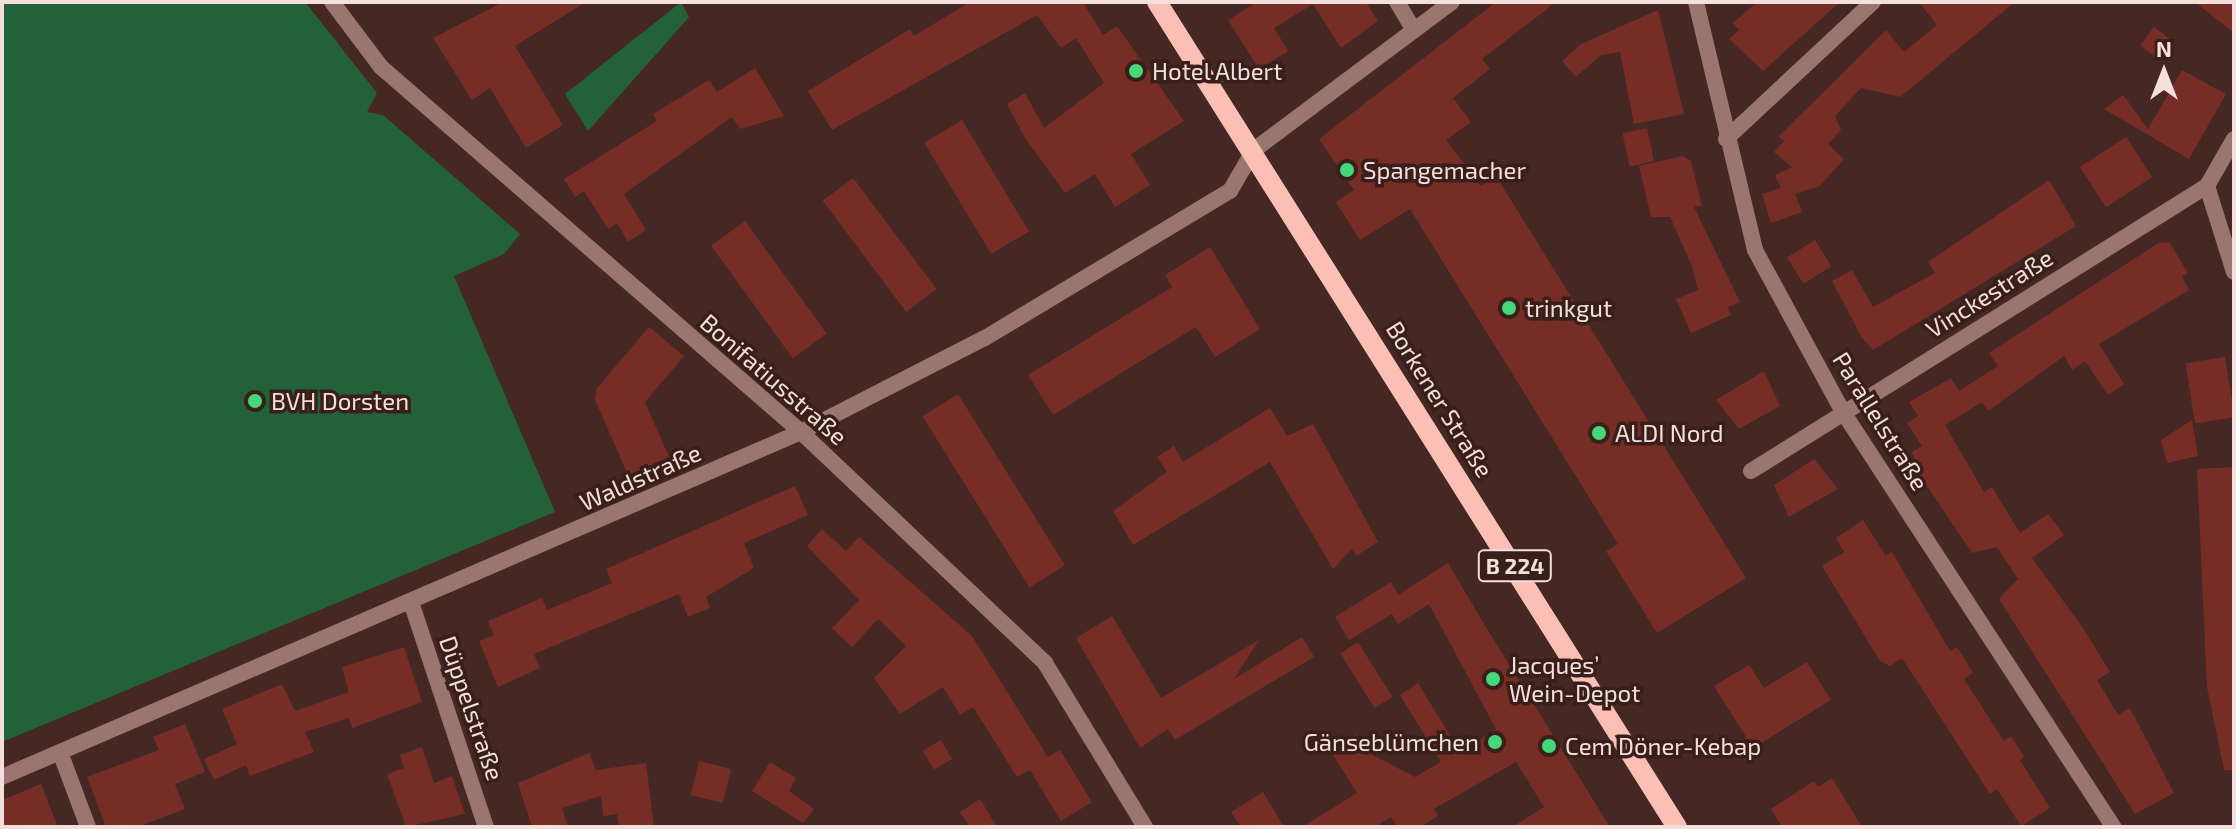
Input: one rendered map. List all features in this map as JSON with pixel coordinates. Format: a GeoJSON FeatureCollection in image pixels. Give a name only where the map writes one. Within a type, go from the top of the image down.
{"type":"FeatureCollection","features":[{"type":"Feature","properties":{"kind":"main road","name":"Borkener Straße"},"geometry":{"type":"LineString","coordinates":[[1157,2],[1254,150],[1677,827]]}},
{"type":"Feature","properties":{"kind":"street","name":"Bonifatiusstraße"},"geometry":{"type":"LineString","coordinates":[[332,2],[381,67],[801,432],[1045,663],[1145,827]]}},
{"type":"Feature","properties":{"kind":"street"},"geometry":{"type":"LineString","coordinates":[[1397,2],[1414,30]]}},
{"type":"Feature","properties":{"kind":"street"},"geometry":{"type":"LineString","coordinates":[[1254,150],[1452,2]]}},
{"type":"Feature","properties":{"kind":"street","name":"Parallelstraße"},"geometry":{"type":"LineString","coordinates":[[1696,2],[1726,139],[1755,250],[1843,412],[2114,827]]}},
{"type":"Feature","properties":{"kind":"street"},"geometry":{"type":"LineString","coordinates":[[1726,139],[1873,2]]}},
{"type":"Feature","properties":{"kind":"street","name":"Vinckestraße"},"geometry":{"type":"LineString","coordinates":[[1751,471],[2207,186],[2234,139]]}},
{"type":"Feature","properties":{"kind":"street","name":"Waldstraße"},"geometry":{"type":"LineString","coordinates":[[2,777],[412,605],[801,432],[985,338],[1230,191],[1254,150]]}},
{"type":"Feature","properties":{"kind":"street"},"geometry":{"type":"LineString","coordinates":[[2207,186],[2234,272]]}},
{"type":"Feature","properties":{"kind":"street","name":"Düppelstraße"},"geometry":{"type":"LineString","coordinates":[[412,605],[486,827]]}},
{"type":"Feature","properties":{"kind":"street"},"geometry":{"type":"LineString","coordinates":[[60,752],[88,827]]}},
{"type":"Feature","properties":{"kind":"green space","name":"BVH Dorsten"},"geometry":{"type":"Polygon","coordinates":[[[2,2],[305,2],[377,93],[367,112],[383,115],[520,234],[504,254],[454,276],[555,512],[2,742],[2,2]]]}},
{"type":"Feature","properties":{"kind":"green space"},"geometry":{"type":"Polygon","coordinates":[[[681,2],[689,17],[588,131],[565,94],[681,2]]]}},
{"type":"Feature","properties":{"kind":"building"},"geometry":{"type":"Polygon","coordinates":[[[503,2],[586,2],[515,46],[563,125],[526,148],[490,88],[472,100],[433,38],[503,2]]]}},
{"type":"Feature","properties":{"kind":"building"},"geometry":{"type":"Polygon","coordinates":[[[970,2],[1083,2],[1103,35],[1117,26],[1184,121],[1131,154],[1150,185],[1115,207],[1095,174],[1065,193],[1025,138],[1007,104],[1025,93],[1044,128],[1104,83],[1076,38],[1061,48],[1037,15],[832,130],[808,91],[910,29],[914,36],[970,2]]]}},
{"type":"Feature","properties":{"kind":"building"},"geometry":{"type":"Polygon","coordinates":[[[1257,2],[1366,2],[1378,21],[1341,48],[1313,4],[1274,28],[1288,51],[1259,69],[1228,20],[1257,2]]]}},
{"type":"Feature","properties":{"kind":"building"},"geometry":{"type":"Polygon","coordinates":[[[1496,2],[1556,2],[1482,59],[1490,69],[1453,98],[1471,122],[1446,140],[1481,186],[1496,176],[1746,578],[1657,633],[1606,551],[1618,544],[1410,209],[1360,240],[1336,202],[1354,190],[1319,139],[1496,2]]]}},
{"type":"Feature","properties":{"kind":"building"},"geometry":{"type":"Polygon","coordinates":[[[1757,2],[1840,2],[1763,71],[1729,39],[1739,30],[1733,23],[1757,2]]]}},
{"type":"Feature","properties":{"kind":"building"},"geometry":{"type":"Polygon","coordinates":[[[1919,2],[2015,2],[1900,97],[1861,88],[1835,116],[1841,130],[1828,144],[1844,159],[1820,186],[1795,194],[1802,212],[1771,223],[1762,194],[1781,188],[1775,175],[1792,167],[1774,152],[1784,141],[1779,136],[1886,30],[1904,52],[1937,25],[1919,2]]]}},
{"type":"Feature","properties":{"kind":"building"},"geometry":{"type":"Polygon","coordinates":[[[2195,2],[2234,2],[2234,33],[2195,2]]]}},
{"type":"Feature","properties":{"kind":"building"},"geometry":{"type":"Polygon","coordinates":[[[1658,10],[1684,114],[1634,124],[1620,52],[1601,55],[1576,77],[1562,61],[1581,44],[1658,10]]]}},
{"type":"Feature","properties":{"kind":"building"},"geometry":{"type":"Polygon","coordinates":[[[2154,27],[2174,42],[2160,60],[2140,45],[2154,27]]]}},
{"type":"Feature","properties":{"kind":"building"},"geometry":{"type":"Polygon","coordinates":[[[755,68],[784,116],[740,129],[732,117],[624,194],[646,230],[628,242],[617,223],[608,229],[584,191],[575,197],[564,179],[657,121],[653,114],[709,80],[717,92],[755,68]]]}},
{"type":"Feature","properties":{"kind":"building"},"geometry":{"type":"Polygon","coordinates":[[[2182,70],[2226,94],[2189,159],[2104,109],[2123,95],[2148,129],[2182,70]]]}},
{"type":"Feature","properties":{"kind":"building"},"geometry":{"type":"Polygon","coordinates":[[[962,120],[1029,231],[991,254],[924,143],[962,120]]]}},
{"type":"Feature","properties":{"kind":"building"},"geometry":{"type":"Polygon","coordinates":[[[1647,128],[1654,161],[1630,166],[1623,133],[1647,128]]]}},
{"type":"Feature","properties":{"kind":"building"},"geometry":{"type":"Polygon","coordinates":[[[2126,137],[2152,177],[2106,207],[2080,167],[2126,137]]]}},
{"type":"Feature","properties":{"kind":"building"},"geometry":{"type":"Polygon","coordinates":[[[1683,156],[1691,161],[1702,206],[1694,207],[1740,302],[1728,307],[1731,315],[1691,333],[1676,299],[1698,290],[1692,266],[1670,217],[1651,217],[1639,166],[1683,156]]]}},
{"type":"Feature","properties":{"kind":"building"},"geometry":{"type":"Polygon","coordinates":[[[853,178],[937,289],[906,312],[823,201],[853,178]]]}},
{"type":"Feature","properties":{"kind":"building"},"geometry":{"type":"Polygon","coordinates":[[[2049,180],[2076,226],[1873,350],[1862,338],[1832,281],[1852,270],[1873,307],[1935,273],[1928,262],[2049,180]]]}},
{"type":"Feature","properties":{"kind":"building"},"geometry":{"type":"Polygon","coordinates":[[[745,221],[827,333],[793,358],[711,246],[745,221]]]}},
{"type":"Feature","properties":{"kind":"building"},"geometry":{"type":"Polygon","coordinates":[[[1815,240],[1831,266],[1803,284],[1787,257],[1815,240]]]}},
{"type":"Feature","properties":{"kind":"building"},"geometry":{"type":"Polygon","coordinates":[[[2160,242],[2170,243],[2188,273],[2182,276],[2189,290],[2099,344],[2124,384],[2108,395],[2085,361],[2072,370],[2064,356],[1988,411],[1982,402],[1945,425],[1984,492],[1992,487],[2020,533],[2048,514],[2064,535],[2032,558],[2083,628],[2110,672],[2097,680],[2118,715],[2130,708],[2174,793],[2135,814],[1999,599],[2018,579],[1997,547],[1972,553],[1919,474],[1912,452],[1922,446],[1907,423],[1918,416],[1909,402],[1951,378],[1959,391],[1998,366],[1989,353],[2160,242]]]}},
{"type":"Feature","properties":{"kind":"building"},"geometry":{"type":"Polygon","coordinates":[[[1210,247],[1260,329],[1215,357],[1196,327],[1053,415],[1028,375],[1172,287],[1165,275],[1210,247]]]}},
{"type":"Feature","properties":{"kind":"building"},"geometry":{"type":"Polygon","coordinates":[[[649,327],[684,356],[645,402],[669,457],[628,475],[595,400],[597,388],[649,327]]]}},
{"type":"Feature","properties":{"kind":"building"},"geometry":{"type":"Polygon","coordinates":[[[2225,357],[2234,417],[2195,424],[2185,363],[2225,357]]]}},
{"type":"Feature","properties":{"kind":"building"},"geometry":{"type":"Polygon","coordinates":[[[1764,371],[1780,406],[1739,429],[1716,400],[1764,371]]]}},
{"type":"Feature","properties":{"kind":"building"},"geometry":{"type":"Polygon","coordinates":[[[958,394],[1065,565],[1029,588],[922,416],[958,394]]]}},
{"type":"Feature","properties":{"kind":"building"},"geometry":{"type":"Polygon","coordinates":[[[1270,408],[1287,436],[1313,424],[1378,542],[1356,556],[1352,549],[1333,569],[1270,462],[1133,545],[1113,511],[1167,472],[1157,457],[1174,446],[1183,462],[1270,408]]]}},
{"type":"Feature","properties":{"kind":"building"},"geometry":{"type":"Polygon","coordinates":[[[2192,420],[2198,456],[2167,463],[2161,440],[2192,420]]]}},
{"type":"Feature","properties":{"kind":"building"},"geometry":{"type":"Polygon","coordinates":[[[1814,459],[1838,489],[1789,517],[1774,485],[1814,459]]]}},
{"type":"Feature","properties":{"kind":"building"},"geometry":{"type":"Polygon","coordinates":[[[2234,467],[2234,770],[2224,770],[2207,687],[2197,469],[2234,467]]]}},
{"type":"Feature","properties":{"kind":"building"},"geometry":{"type":"Polygon","coordinates":[[[795,486],[808,515],[744,543],[754,568],[706,597],[710,608],[688,617],[679,594],[534,654],[540,668],[498,687],[479,641],[494,635],[488,621],[542,598],[547,610],[612,583],[606,569],[795,486]]]}},
{"type":"Feature","properties":{"kind":"building"},"geometry":{"type":"Polygon","coordinates":[[[1863,520],[1886,556],[1892,552],[1950,651],[1957,647],[1973,673],[1964,679],[2004,741],[2011,736],[2024,757],[2020,760],[2050,808],[2021,826],[1997,789],[1990,794],[1902,658],[1890,666],[1880,661],[1822,566],[1844,552],[1836,538],[1863,520]]]}},
{"type":"Feature","properties":{"kind":"building"},"geometry":{"type":"Polygon","coordinates":[[[822,529],[846,551],[859,537],[972,636],[1048,757],[1060,750],[1092,802],[1061,821],[1030,770],[1017,777],[973,707],[960,715],[943,687],[900,714],[874,678],[906,646],[878,619],[852,647],[832,628],[859,600],[807,546],[822,529]]]}},
{"type":"Feature","properties":{"kind":"building"},"geometry":{"type":"Polygon","coordinates":[[[1448,563],[1610,827],[1512,827],[1544,807],[1516,762],[1434,809],[1438,816],[1420,827],[1397,827],[1391,817],[1375,827],[1302,827],[1357,793],[1330,750],[1356,734],[1367,752],[1415,777],[1441,762],[1400,695],[1418,683],[1460,752],[1496,729],[1429,604],[1398,624],[1392,614],[1349,640],[1335,617],[1391,582],[1398,595],[1448,563]]]}},
{"type":"Feature","properties":{"kind":"building"},"geometry":{"type":"Polygon","coordinates":[[[1112,616],[1161,698],[1259,640],[1234,679],[1302,637],[1314,657],[1175,740],[1168,729],[1140,748],[1076,638],[1112,616]]]}},
{"type":"Feature","properties":{"kind":"building"},"geometry":{"type":"Polygon","coordinates":[[[1358,642],[1392,697],[1375,708],[1340,653],[1358,642]]]}},
{"type":"Feature","properties":{"kind":"building"},"geometry":{"type":"Polygon","coordinates":[[[404,647],[422,702],[352,728],[349,718],[305,732],[314,752],[250,776],[246,765],[214,780],[204,759],[237,744],[222,709],[282,684],[295,711],[349,692],[342,667],[404,647]]]}},
{"type":"Feature","properties":{"kind":"building"},"geometry":{"type":"Polygon","coordinates":[[[1807,662],[1831,700],[1753,748],[1714,686],[1749,665],[1764,688],[1807,662]]]}},
{"type":"Feature","properties":{"kind":"building"},"geometry":{"type":"Polygon","coordinates":[[[185,724],[205,772],[175,784],[185,809],[137,827],[106,827],[87,777],[159,750],[153,737],[185,724]]]}},
{"type":"Feature","properties":{"kind":"building"},"geometry":{"type":"Polygon","coordinates":[[[941,740],[952,759],[934,770],[923,750],[941,740]]]}},
{"type":"Feature","properties":{"kind":"building"},"geometry":{"type":"Polygon","coordinates":[[[422,747],[434,783],[452,776],[465,814],[406,827],[387,774],[404,768],[400,755],[422,747]]]}},
{"type":"Feature","properties":{"kind":"building"},"geometry":{"type":"Polygon","coordinates":[[[589,753],[596,770],[646,763],[654,827],[619,827],[617,814],[603,816],[601,796],[562,808],[568,827],[532,827],[518,783],[589,753]]]}},
{"type":"Feature","properties":{"kind":"building"},"geometry":{"type":"Polygon","coordinates":[[[699,761],[731,769],[723,803],[691,795],[699,761]]]}},
{"type":"Feature","properties":{"kind":"building"},"geometry":{"type":"Polygon","coordinates":[[[770,762],[796,778],[789,791],[814,809],[803,823],[752,791],[770,762]]]}},
{"type":"Feature","properties":{"kind":"building"},"geometry":{"type":"Polygon","coordinates":[[[1832,778],[1862,827],[1782,827],[1771,809],[1814,781],[1818,787],[1832,778]]]}},
{"type":"Feature","properties":{"kind":"building"},"geometry":{"type":"Polygon","coordinates":[[[41,784],[58,827],[2,827],[2,800],[41,784]]]}},
{"type":"Feature","properties":{"kind":"building"},"geometry":{"type":"Polygon","coordinates":[[[1263,792],[1284,827],[1241,827],[1231,812],[1263,792]]]}},
{"type":"Feature","properties":{"kind":"building"},"geometry":{"type":"Polygon","coordinates":[[[980,799],[997,827],[970,827],[960,812],[980,799]]]}},
{"type":"Feature","properties":{"kind":"place","name":"Hotel Albert"},"geometry":{"type":"Point","coordinates":[1136,71]}},
{"type":"Feature","properties":{"kind":"place","name":"Spangemacher"},"geometry":{"type":"Point","coordinates":[1347,170]}},
{"type":"Feature","properties":{"kind":"place","name":"trinkgut"},"geometry":{"type":"Point","coordinates":[1509,308]}},
{"type":"Feature","properties":{"kind":"place","name":"BVH Dorsten"},"geometry":{"type":"Point","coordinates":[255,401]}},
{"type":"Feature","properties":{"kind":"place","name":"ALDI Nord"},"geometry":{"type":"Point","coordinates":[1599,433]}},
{"type":"Feature","properties":{"kind":"place","name":"Jacques’ Wein-Depot"},"geometry":{"type":"Point","coordinates":[1493,679]}},
{"type":"Feature","properties":{"kind":"place","name":"Gänseblümchen"},"geometry":{"type":"Point","coordinates":[1495,742]}},
{"type":"Feature","properties":{"kind":"place","name":"Cem Döner-Kebap"},"geometry":{"type":"Point","coordinates":[1549,746]}}]}
